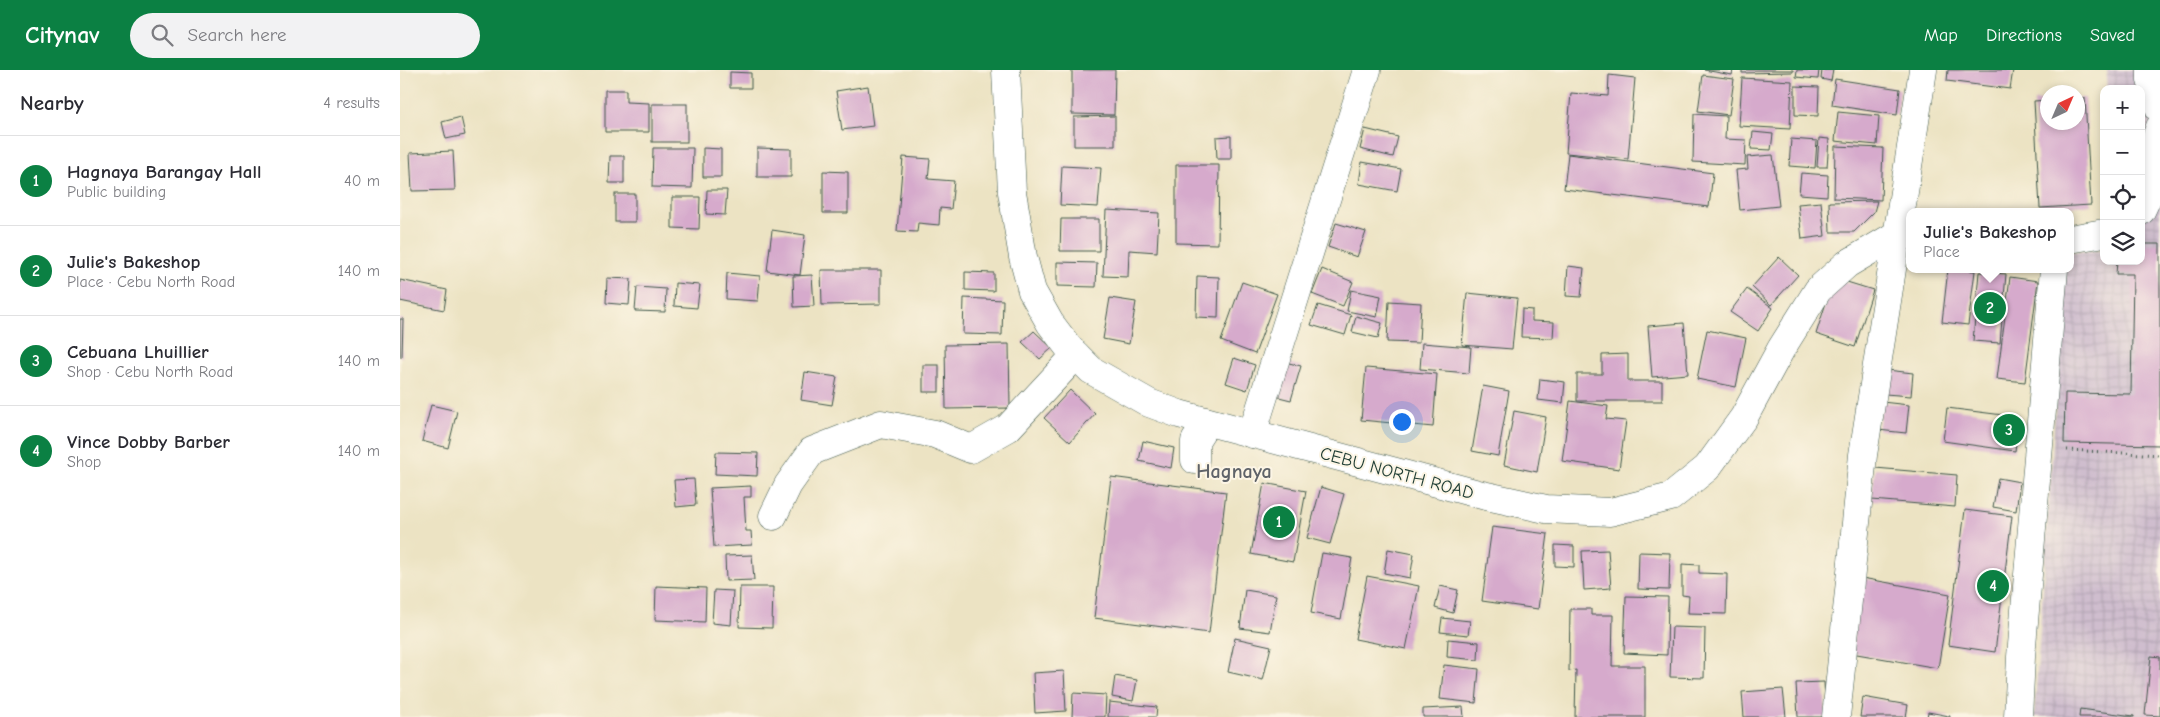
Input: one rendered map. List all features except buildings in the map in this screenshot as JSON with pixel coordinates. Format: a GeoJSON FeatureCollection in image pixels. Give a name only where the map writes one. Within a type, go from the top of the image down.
{"type":"FeatureCollection","features":[{"type":"Feature","properties":{"kind":"street","name":"CEBU NORTH ROAD"},"geometry":{"type":"LineString","coordinates":[[1006,70],[1012,192],[1027,274],[1032,291],[1050,323],[1076,355],[1092,370],[1149,403],[1207,422],[1482,495],[1546,509],[1610,512],[1671,497],[1707,468],[1744,417],[1781,349],[1818,290],[1847,264],[1903,235]]}},
{"type":"Feature","properties":{"kind":"street"},"geometry":{"type":"LineString","coordinates":[[1252,434],[1367,70]]}},
{"type":"Feature","properties":{"kind":"street"},"geometry":{"type":"LineString","coordinates":[[1906,208],[1923,70]]}},
{"type":"Feature","properties":{"kind":"street"},"geometry":{"type":"LineString","coordinates":[[2151,70],[2151,80],[2160,110]]}},
{"type":"Feature","properties":{"kind":"street"},"geometry":{"type":"LineString","coordinates":[[2145,203],[2150,192],[2157,135],[2160,127]]}},
{"type":"Feature","properties":{"kind":"street"},"geometry":{"type":"LineString","coordinates":[[1836,717],[1863,455],[1906,210]]}},
{"type":"Feature","properties":{"kind":"street"},"geometry":{"type":"LineString","coordinates":[[2074,238],[2100,234]]}},
{"type":"Feature","properties":{"kind":"street"},"geometry":{"type":"LineString","coordinates":[[2018,717],[2022,647],[2054,273]]}},
{"type":"Feature","properties":{"kind":"street"},"geometry":{"type":"LineString","coordinates":[[773,516],[788,485],[812,451],[881,424],[935,434],[971,449],[1008,428],[1076,355]]}},
{"type":"Feature","properties":{"kind":"street"},"geometry":{"type":"LineString","coordinates":[[1195,460],[1195,441],[1207,422]]}},
{"type":"Feature","properties":{"kind":"path"},"geometry":{"type":"LineString","coordinates":[[2039,449],[2160,455]]}},
{"type":"Feature","properties":{"kind":"shaded area"},"geometry":{"type":"Polygon","coordinates":[[[2107,70],[2160,70],[2160,717],[2034,717],[2065,273],[2074,273],[2074,252],[2100,250],[2100,265],[2145,265],[2145,85],[2106,85],[2107,70]]]}},
{"type":"Feature","properties":{"kind":"place","name":"Julie's Bakeshop"},"geometry":{"type":"Point","coordinates":[1990,308]}},
{"type":"Feature","properties":{"kind":"place","name":"Cebuana Lhuillier"},"geometry":{"type":"Point","coordinates":[2009,430]}},
{"type":"Feature","properties":{"kind":"place","name":"Hagnaya Barangay Hall"},"geometry":{"type":"Point","coordinates":[1279,522]}},
{"type":"Feature","properties":{"kind":"place","name":"Vince Dobby Barber"},"geometry":{"type":"Point","coordinates":[1993,586]}},
{"type":"Feature","properties":{"kind":"district","name":"Hagnaya"},"geometry":{"type":"Point","coordinates":[1234,471]}}]}
